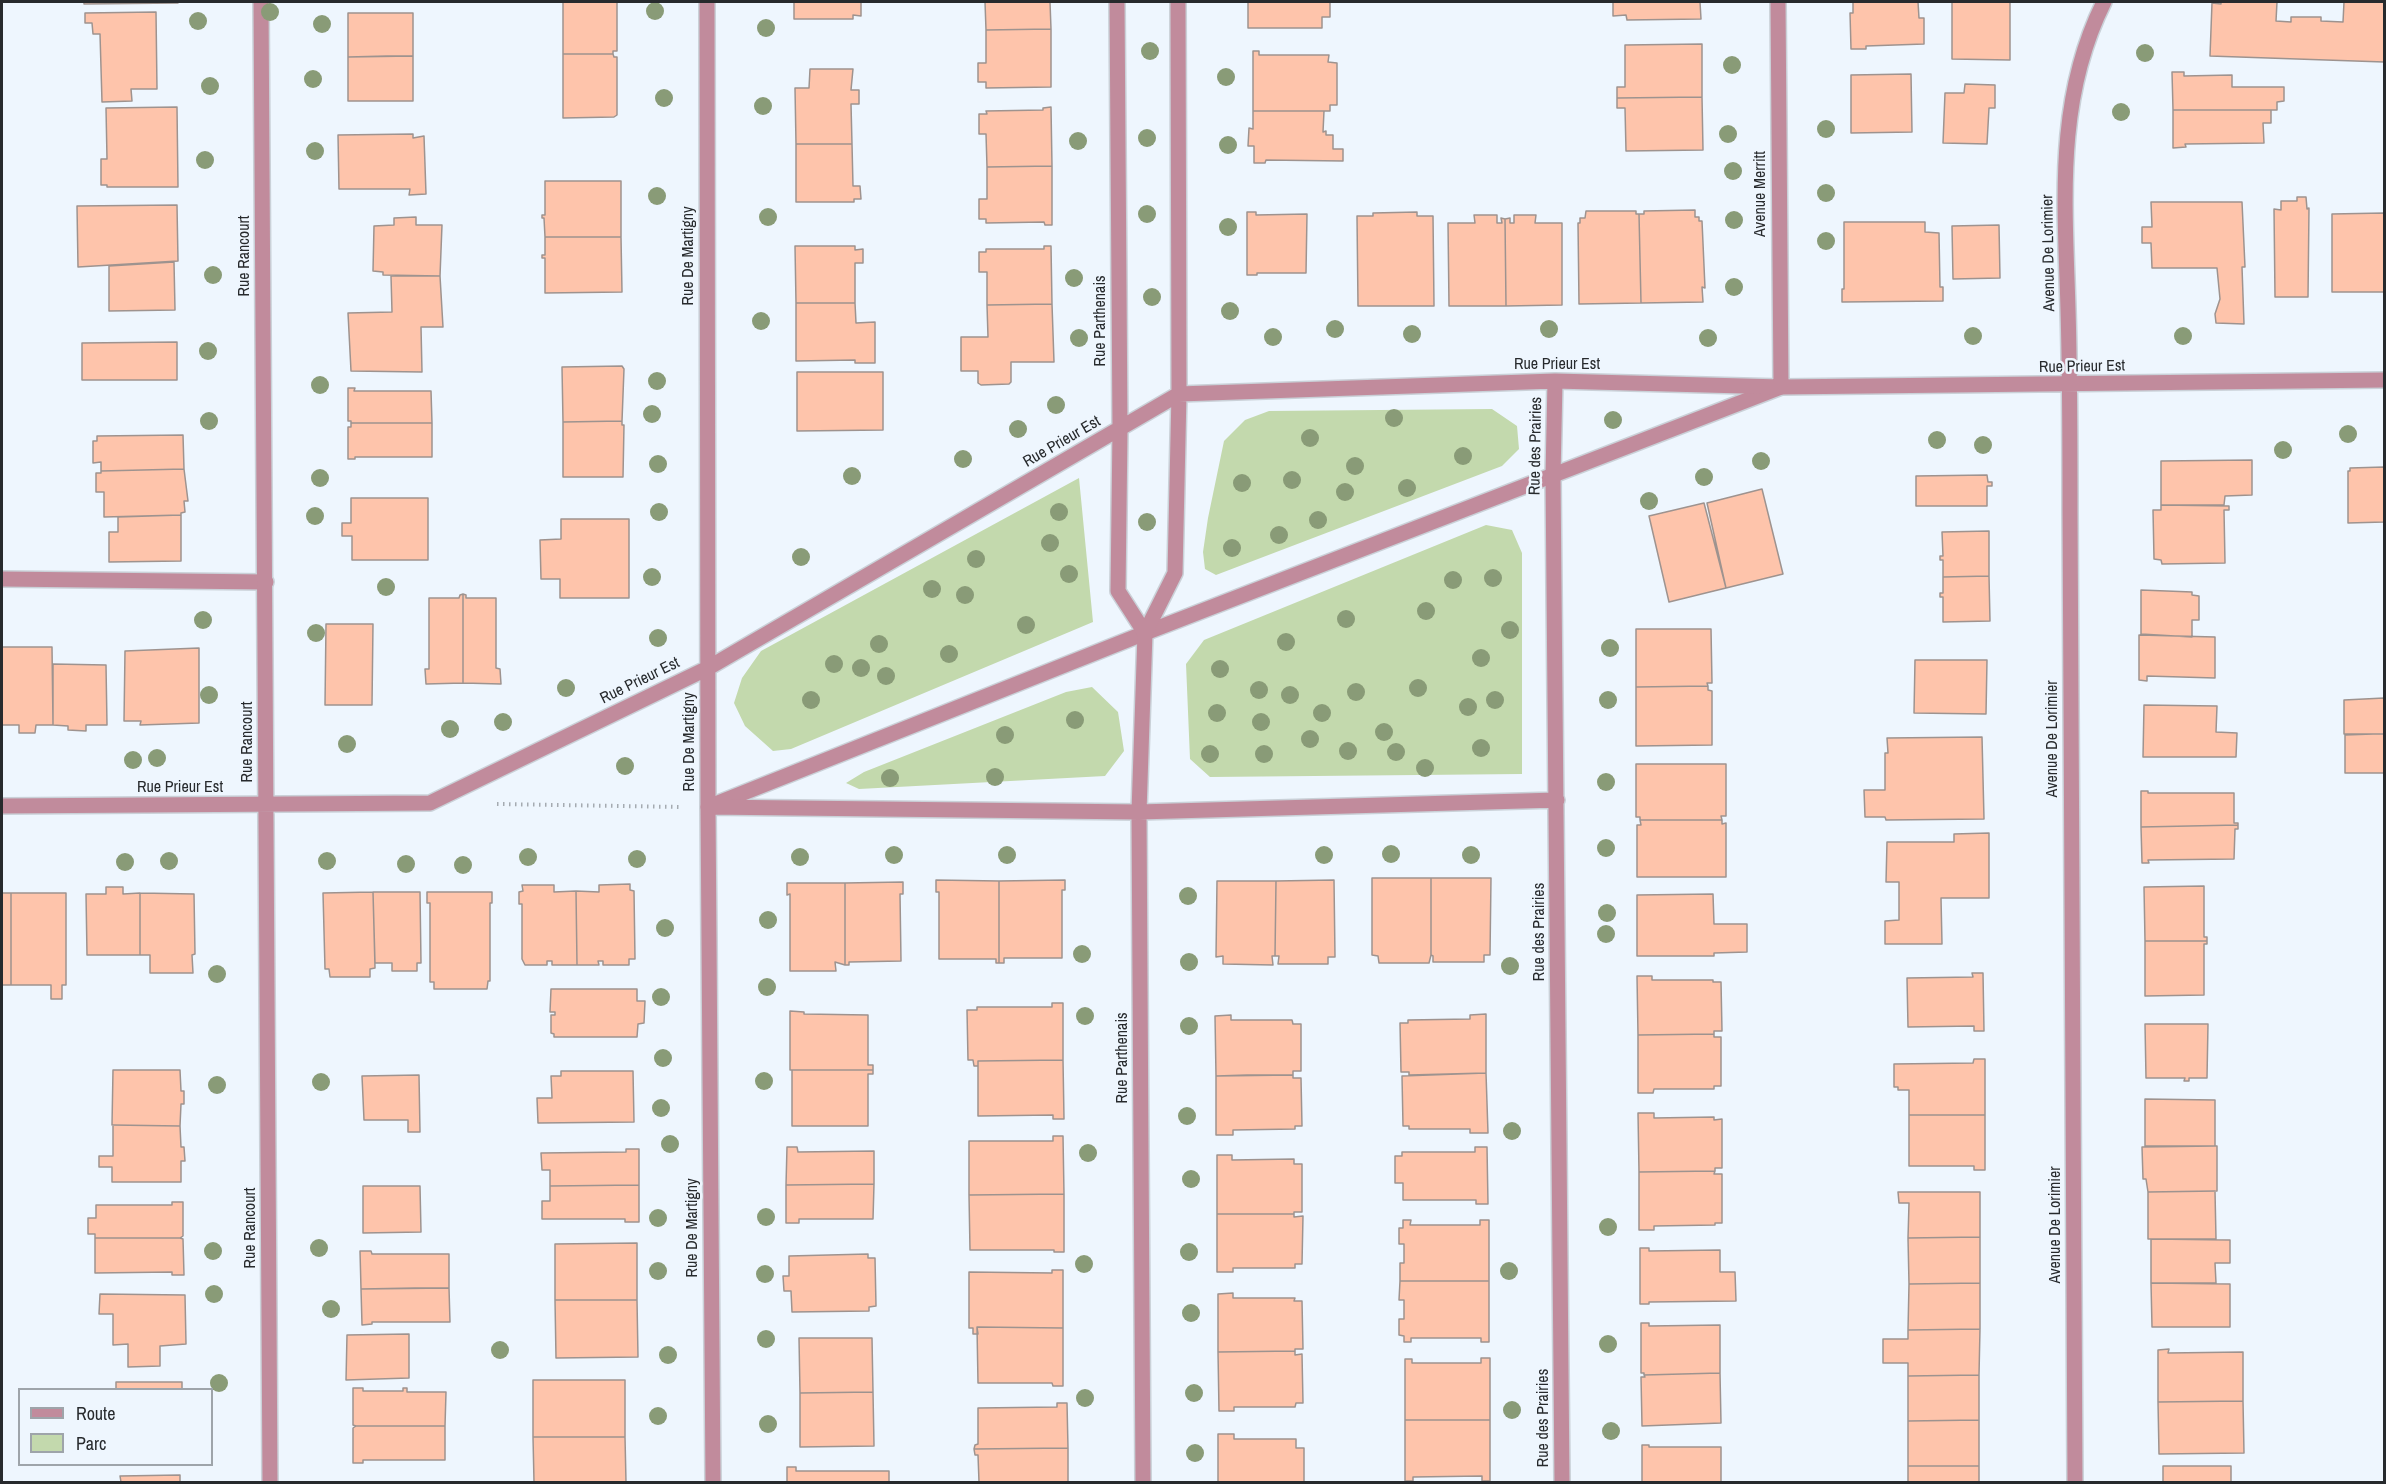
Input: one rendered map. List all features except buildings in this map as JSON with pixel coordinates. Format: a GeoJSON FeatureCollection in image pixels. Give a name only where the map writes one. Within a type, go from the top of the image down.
{"type":"FeatureCollection","features":[{"type":"Feature","properties":{"kind":"street","name":"Rue Rancourt"},"geometry":{"type":"LineString","coordinates":[[261,2],[270,1482]]}},
{"type":"Feature","properties":{"kind":"street","name":"Rue De Martigny"},"geometry":{"type":"LineString","coordinates":[[707,2],[708,807],[713,1482]]}},
{"type":"Feature","properties":{"kind":"street","name":"Rue Parthenais"},"geometry":{"type":"LineString","coordinates":[[1117,2],[1120,430],[1118,591],[1145,633]]}},
{"type":"Feature","properties":{"kind":"street","name":"Rue Parthenais"},"geometry":{"type":"LineString","coordinates":[[1143,1482],[1139,812],[1145,633],[1175,573],[1179,394],[1178,2]]}},
{"type":"Feature","properties":{"kind":"street","name":"Avenue Merritt"},"geometry":{"type":"LineString","coordinates":[[1778,2],[1780,387]]}},
{"type":"Feature","properties":{"kind":"street","name":"Avenue De Lorimier"},"geometry":{"type":"LineString","coordinates":[[2075,1482],[2070,385],[2065,165],[2069,116],[2078,67],[2094,21],[2104,2]]}},
{"type":"Feature","properties":{"kind":"street","name":"Rue Prieur Est"},"geometry":{"type":"LineString","coordinates":[[2,806],[267,806],[430,803],[708,668],[1179,394],[1555,381],[1780,387],[2385,380]]}},
{"type":"Feature","properties":{"kind":"street","name":"Rue des Prairies"},"geometry":{"type":"LineString","coordinates":[[1555,381],[1553,476],[1562,1482]]}},
{"type":"Feature","properties":{"kind":"street","name":"Rue Prieur Est"},"geometry":{"type":"LineString","coordinates":[[708,807],[1145,633],[1780,387]]}},
{"type":"Feature","properties":{"kind":"street"},"geometry":{"type":"LineString","coordinates":[[2,579],[266,582]]}},
{"type":"Feature","properties":{"kind":"street"},"geometry":{"type":"LineString","coordinates":[[708,807],[1139,812],[1557,800]]}},
{"type":"Feature","properties":{"kind":"path"},"geometry":{"type":"LineString","coordinates":[[488,804],[708,807]]}},
{"type":"Feature","properties":{"kind":"green space"},"geometry":{"type":"Polygon","coordinates":[[[1492,409],[1517,426],[1519,449],[1502,466],[1216,575],[1205,569],[1203,552],[1208,518],[1224,441],[1245,420],[1269,411],[1492,409]]]}},
{"type":"Feature","properties":{"kind":"green space"},"geometry":{"type":"Polygon","coordinates":[[[1079,478],[1093,622],[791,749],[773,751],[745,726],[734,703],[742,678],[761,651],[1079,478]]]}},
{"type":"Feature","properties":{"kind":"green space"},"geometry":{"type":"Polygon","coordinates":[[[1486,525],[1512,530],[1522,553],[1522,774],[1210,777],[1190,759],[1186,664],[1204,640],[1486,525]]]}},
{"type":"Feature","properties":{"kind":"green space"},"geometry":{"type":"Polygon","coordinates":[[[1092,687],[1118,712],[1124,751],[1105,776],[859,789],[846,783],[864,772],[1066,692],[1092,687]]]}}]}
